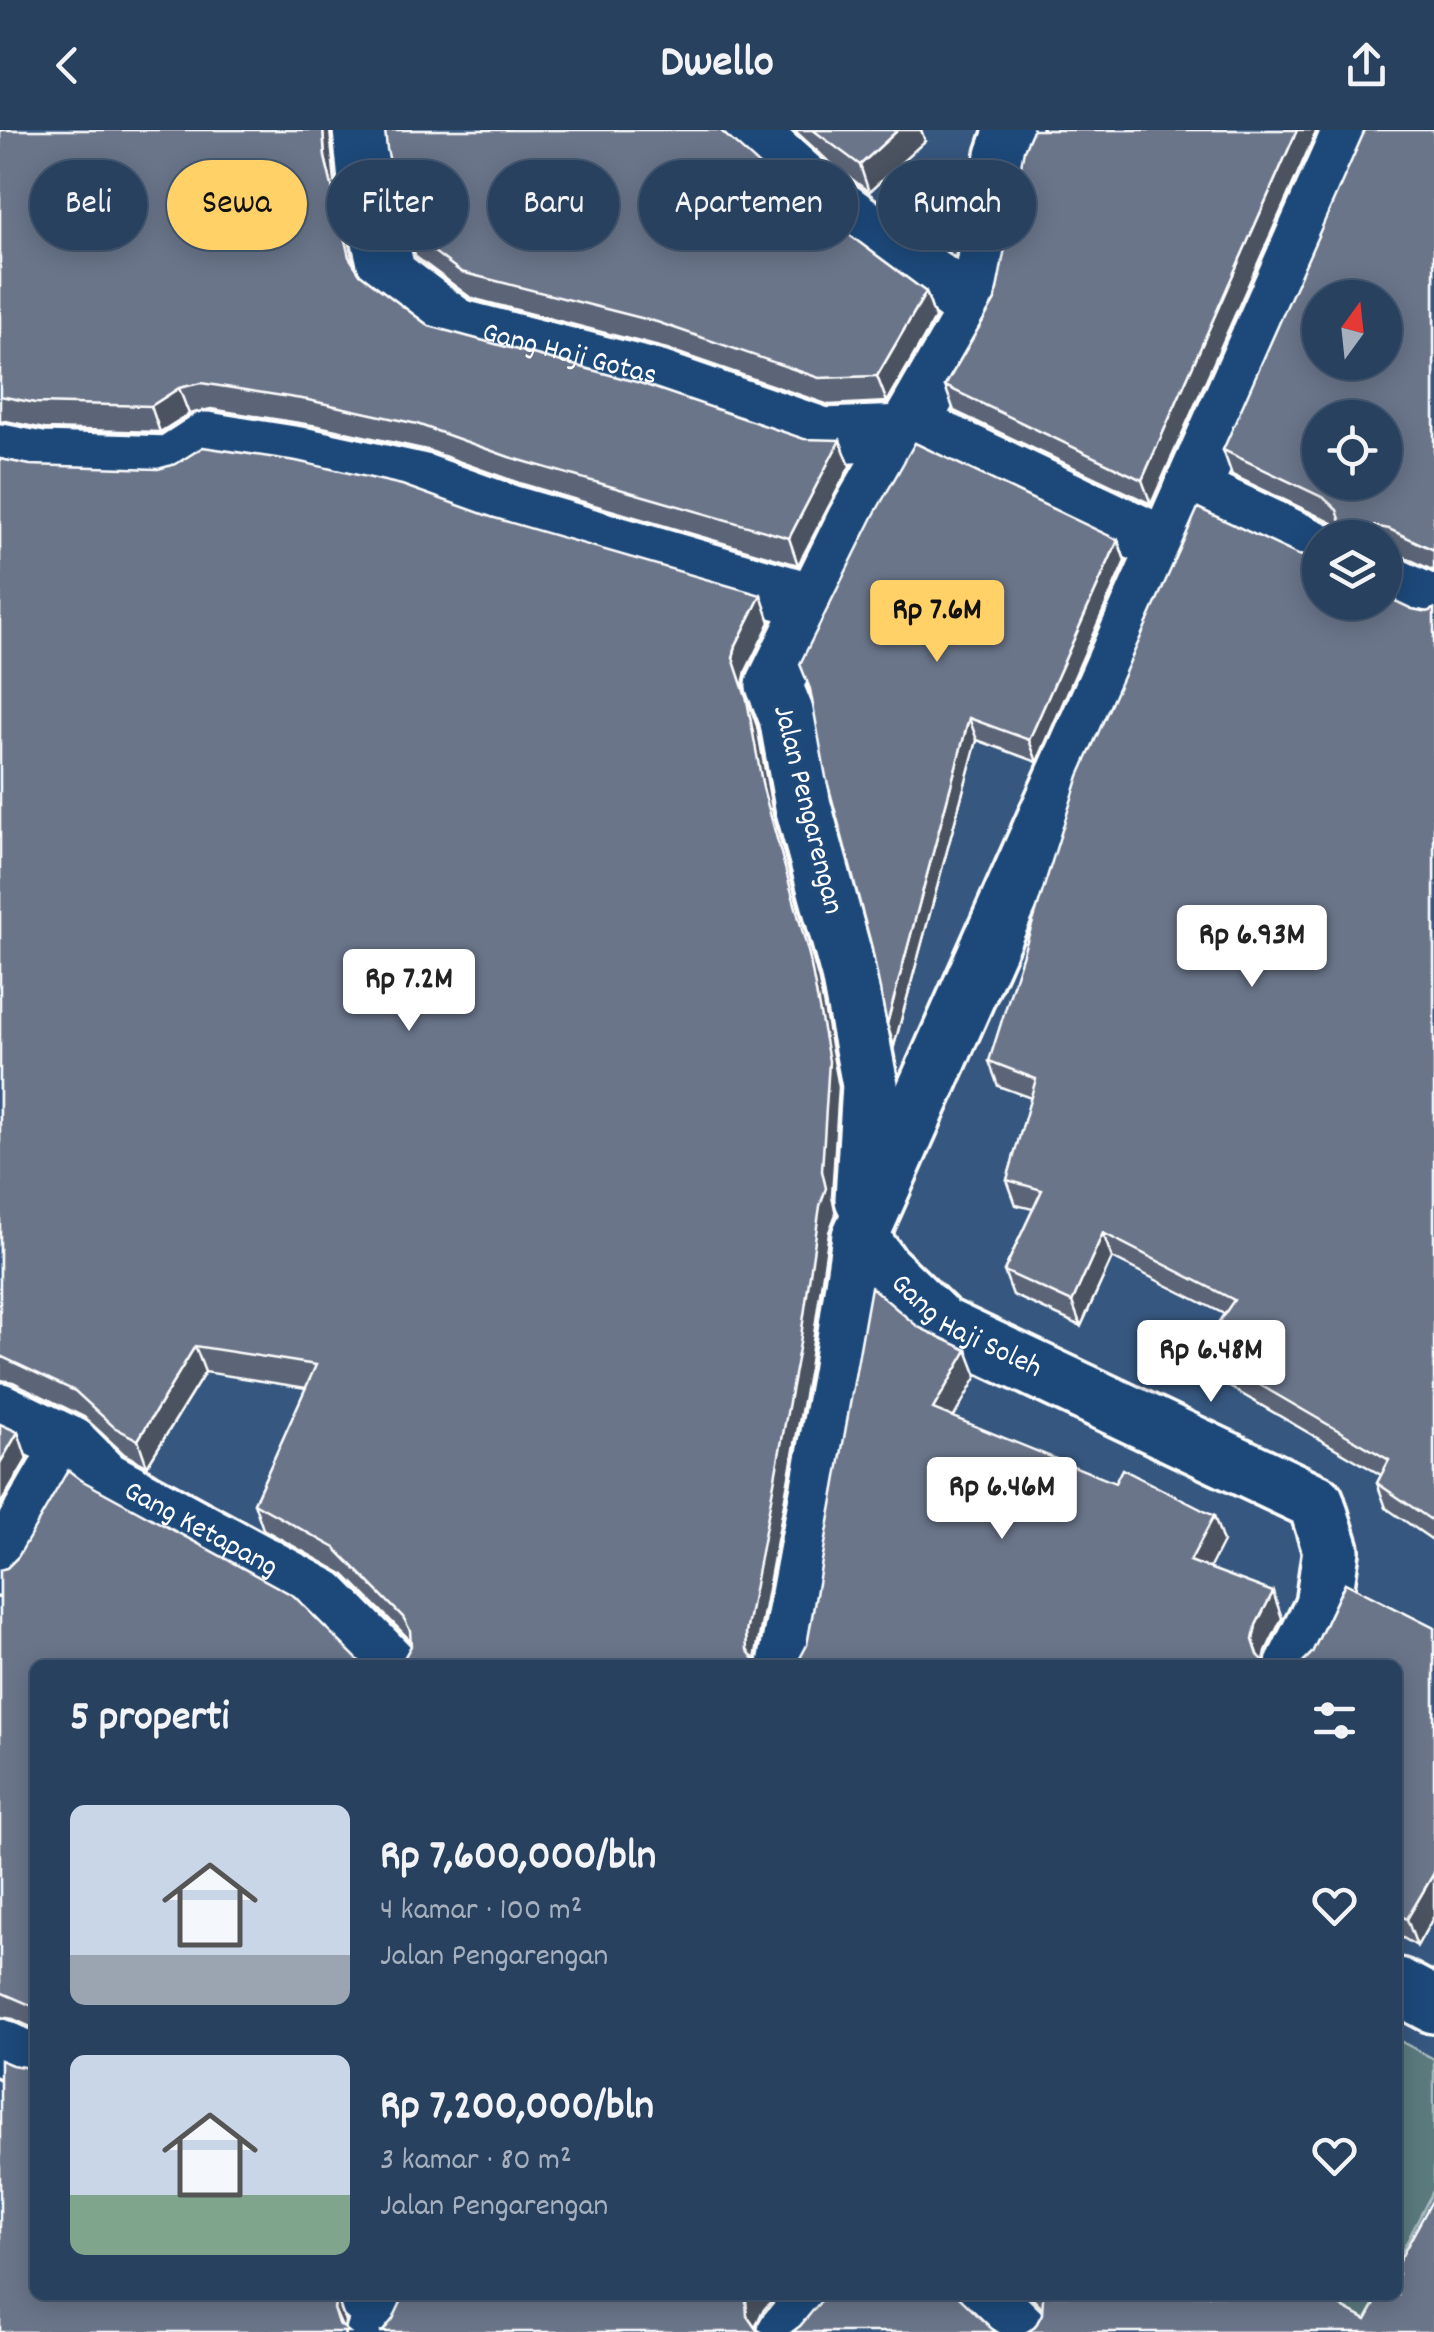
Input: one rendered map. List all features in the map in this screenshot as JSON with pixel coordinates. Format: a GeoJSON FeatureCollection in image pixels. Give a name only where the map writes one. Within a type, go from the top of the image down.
{"type":"FeatureCollection","features":[{"type":"Feature","properties":{"kind":"street","name":"Gang Haji Gotas"},"geometry":{"type":"LineString","coordinates":[[362,130],[366,180],[388,275],[457,327],[659,379],[824,436],[908,429]]}},
{"type":"Feature","properties":{"kind":"street"},"geometry":{"type":"LineString","coordinates":[[747,130],[808,184],[976,310]]}},
{"type":"Feature","properties":{"kind":"street","name":"Jalan Pengarengan"},"geometry":{"type":"LineString","coordinates":[[860,1236],[870,1085],[848,974],[803,806],[787,716],[774,686],[854,522],[976,310],[1004,156],[1013,130]]}},
{"type":"Feature","properties":{"kind":"street"},"geometry":{"type":"LineString","coordinates":[[787,1660],[840,1374],[860,1236],[1351,130]]}},
{"type":"Feature","properties":{"kind":"street"},"geometry":{"type":"LineString","coordinates":[[908,429],[1166,546]]}},
{"type":"Feature","properties":{"kind":"street"},"geometry":{"type":"LineString","coordinates":[[0,452],[41,460],[169,464],[206,440],[311,457],[420,481],[509,513],[815,602]]}},
{"type":"Feature","properties":{"kind":"street"},"geometry":{"type":"LineString","coordinates":[[1191,490],[1302,542]]}},
{"type":"Feature","properties":{"kind":"street"},"geometry":{"type":"LineString","coordinates":[[1402,590],[1434,606]]}},
{"type":"Feature","properties":{"kind":"street","name":"Gang Haji Soleh"},"geometry":{"type":"LineString","coordinates":[[860,1236],[884,1269],[941,1325],[1316,1502],[1331,1550],[1323,1606],[1296,1660]]}},
{"type":"Feature","properties":{"kind":"street","name":"Gang Ketapang"},"geometry":{"type":"LineString","coordinates":[[0,1411],[72,1445],[106,1479],[323,1597],[385,1660]]}},
{"type":"Feature","properties":{"kind":"street"},"geometry":{"type":"LineString","coordinates":[[0,1568],[72,1445]]}},
{"type":"Feature","properties":{"kind":"street"},"geometry":{"type":"LineString","coordinates":[[1402,1988],[1434,2005]]}},
{"type":"Feature","properties":{"kind":"street"},"geometry":{"type":"LineString","coordinates":[[0,2046],[30,2060]]}},
{"type":"Feature","properties":{"kind":"street"},"geometry":{"type":"LineString","coordinates":[[368,2300],[382,2313],[374,2332]]}},
{"type":"Feature","properties":{"kind":"street"},"geometry":{"type":"LineString","coordinates":[[786,2332],[813,2300]]}},
{"type":"Feature","properties":{"kind":"street"},"geometry":{"type":"LineString","coordinates":[[989,2300],[1022,2332]]}},
{"type":"Feature","properties":{"kind":"green space"},"geometry":{"type":"Polygon","coordinates":[[[1402,2042],[1434,2059],[1434,2189],[1402,2251],[1402,2042]]]}},
{"type":"Feature","properties":{"kind":"green space"},"geometry":{"type":"Polygon","coordinates":[[[1325,2300],[1376,2300],[1365,2321],[1325,2300]]]}},
{"type":"Feature","properties":{"kind":"building"},"geometry":{"type":"Polygon","coordinates":[[[0,130],[323,130],[327,250],[347,250],[360,274],[429,326],[640,383],[804,439],[840,440],[789,538],[509,457],[417,424],[308,400],[201,383],[179,388],[151,406],[35,403],[0,396],[0,130]]]}},
{"type":"Feature","properties":{"kind":"building"},"geometry":{"type":"Polygon","coordinates":[[[385,130],[720,130],[753,160],[639,160],[639,250],[858,250],[858,241],[926,292],[877,376],[819,378],[657,322],[461,272],[431,250],[468,250],[468,160],[390,160],[385,130]]]}},
{"type":"Feature","properties":{"kind":"building"},"geometry":{"type":"Polygon","coordinates":[[[813,130],[898,130],[860,165],[813,130]]]}},
{"type":"Feature","properties":{"kind":"building"},"geometry":{"type":"Polygon","coordinates":[[[1033,130],[1297,130],[1142,480],[945,386],[995,300],[1005,250],[1036,250],[1036,160],[1022,160],[1033,130]]]}},
{"type":"Feature","properties":{"kind":"building"},"geometry":{"type":"Polygon","coordinates":[[[1365,130],[1434,130],[1434,550],[1402,535],[1402,520],[1340,520],[1337,510],[1326,500],[1402,500],[1402,400],[1302,400],[1302,488],[1223,450],[1365,130]]]}},
{"type":"Feature","properties":{"kind":"building"},"geometry":{"type":"Polygon","coordinates":[[[915,443],[1118,540],[1029,740],[969,718],[887,1024],[871,944],[826,777],[810,689],[800,664],[874,515],[915,443]]]}},
{"type":"Feature","properties":{"kind":"building"},"geometry":{"type":"Polygon","coordinates":[[[203,447],[296,461],[402,485],[491,517],[761,595],[733,658],[747,700],[763,788],[809,955],[829,1061],[822,1171],[826,1188],[746,1633],[747,1650],[755,1660],[403,1660],[411,1646],[410,1630],[403,1617],[335,1548],[254,1503],[316,1365],[195,1346],[138,1440],[114,1427],[75,1391],[0,1356],[0,459],[30,465],[158,469],[176,464],[203,447]]]}},
{"type":"Feature","properties":{"kind":"building"},"geometry":{"type":"Polygon","coordinates":[[[1198,508],[1302,556],[1302,620],[1402,620],[1402,604],[1427,612],[1434,609],[1434,1522],[1377,1483],[1389,1460],[1200,1350],[1234,1300],[1103,1233],[1072,1302],[1004,1271],[1042,1190],[1007,1180],[1036,1079],[989,1061],[1079,776],[1198,508]]]}},
{"type":"Feature","properties":{"kind":"building"},"geometry":{"type":"Polygon","coordinates":[[[871,1287],[918,1327],[967,1350],[933,1409],[1115,1483],[1122,1469],[1214,1516],[1190,1561],[1273,1592],[1253,1640],[1263,1660],[799,1660],[807,1645],[871,1287]]]}},
{"type":"Feature","properties":{"kind":"building"},"geometry":{"type":"Polygon","coordinates":[[[0,1424],[18,1432],[0,1463],[0,1424]]]}},
{"type":"Feature","properties":{"kind":"building"},"geometry":{"type":"Polygon","coordinates":[[[68,1470],[294,1596],[358,1660],[30,1660],[30,2005],[0,1992],[0,1570],[18,1557],[68,1470]]]}},
{"type":"Feature","properties":{"kind":"building"},"geometry":{"type":"Polygon","coordinates":[[[1345,1583],[1434,1628],[1434,1873],[1407,1919],[1402,1916],[1402,1660],[1305,1660],[1345,1583]]]}},
{"type":"Feature","properties":{"kind":"building"},"geometry":{"type":"Polygon","coordinates":[[[0,2060],[30,2068],[30,2300],[335,2300],[339,2324],[349,2332],[0,2332],[0,2060]]]}},
{"type":"Feature","properties":{"kind":"building"},"geometry":{"type":"Polygon","coordinates":[[[1434,2197],[1434,2332],[1027,2332],[1042,2314],[1043,2300],[1329,2300],[1366,2320],[1377,2300],[1402,2300],[1402,2256],[1434,2197]]]}},
{"type":"Feature","properties":{"kind":"building"},"geometry":{"type":"Polygon","coordinates":[[[402,2300],[746,2300],[747,2316],[762,2332],[380,2332],[393,2319],[402,2300]]]}},
{"type":"Feature","properties":{"kind":"building"},"geometry":{"type":"Polygon","coordinates":[[[822,2300],[962,2300],[997,2332],[792,2332],[822,2300]]]}}]}
